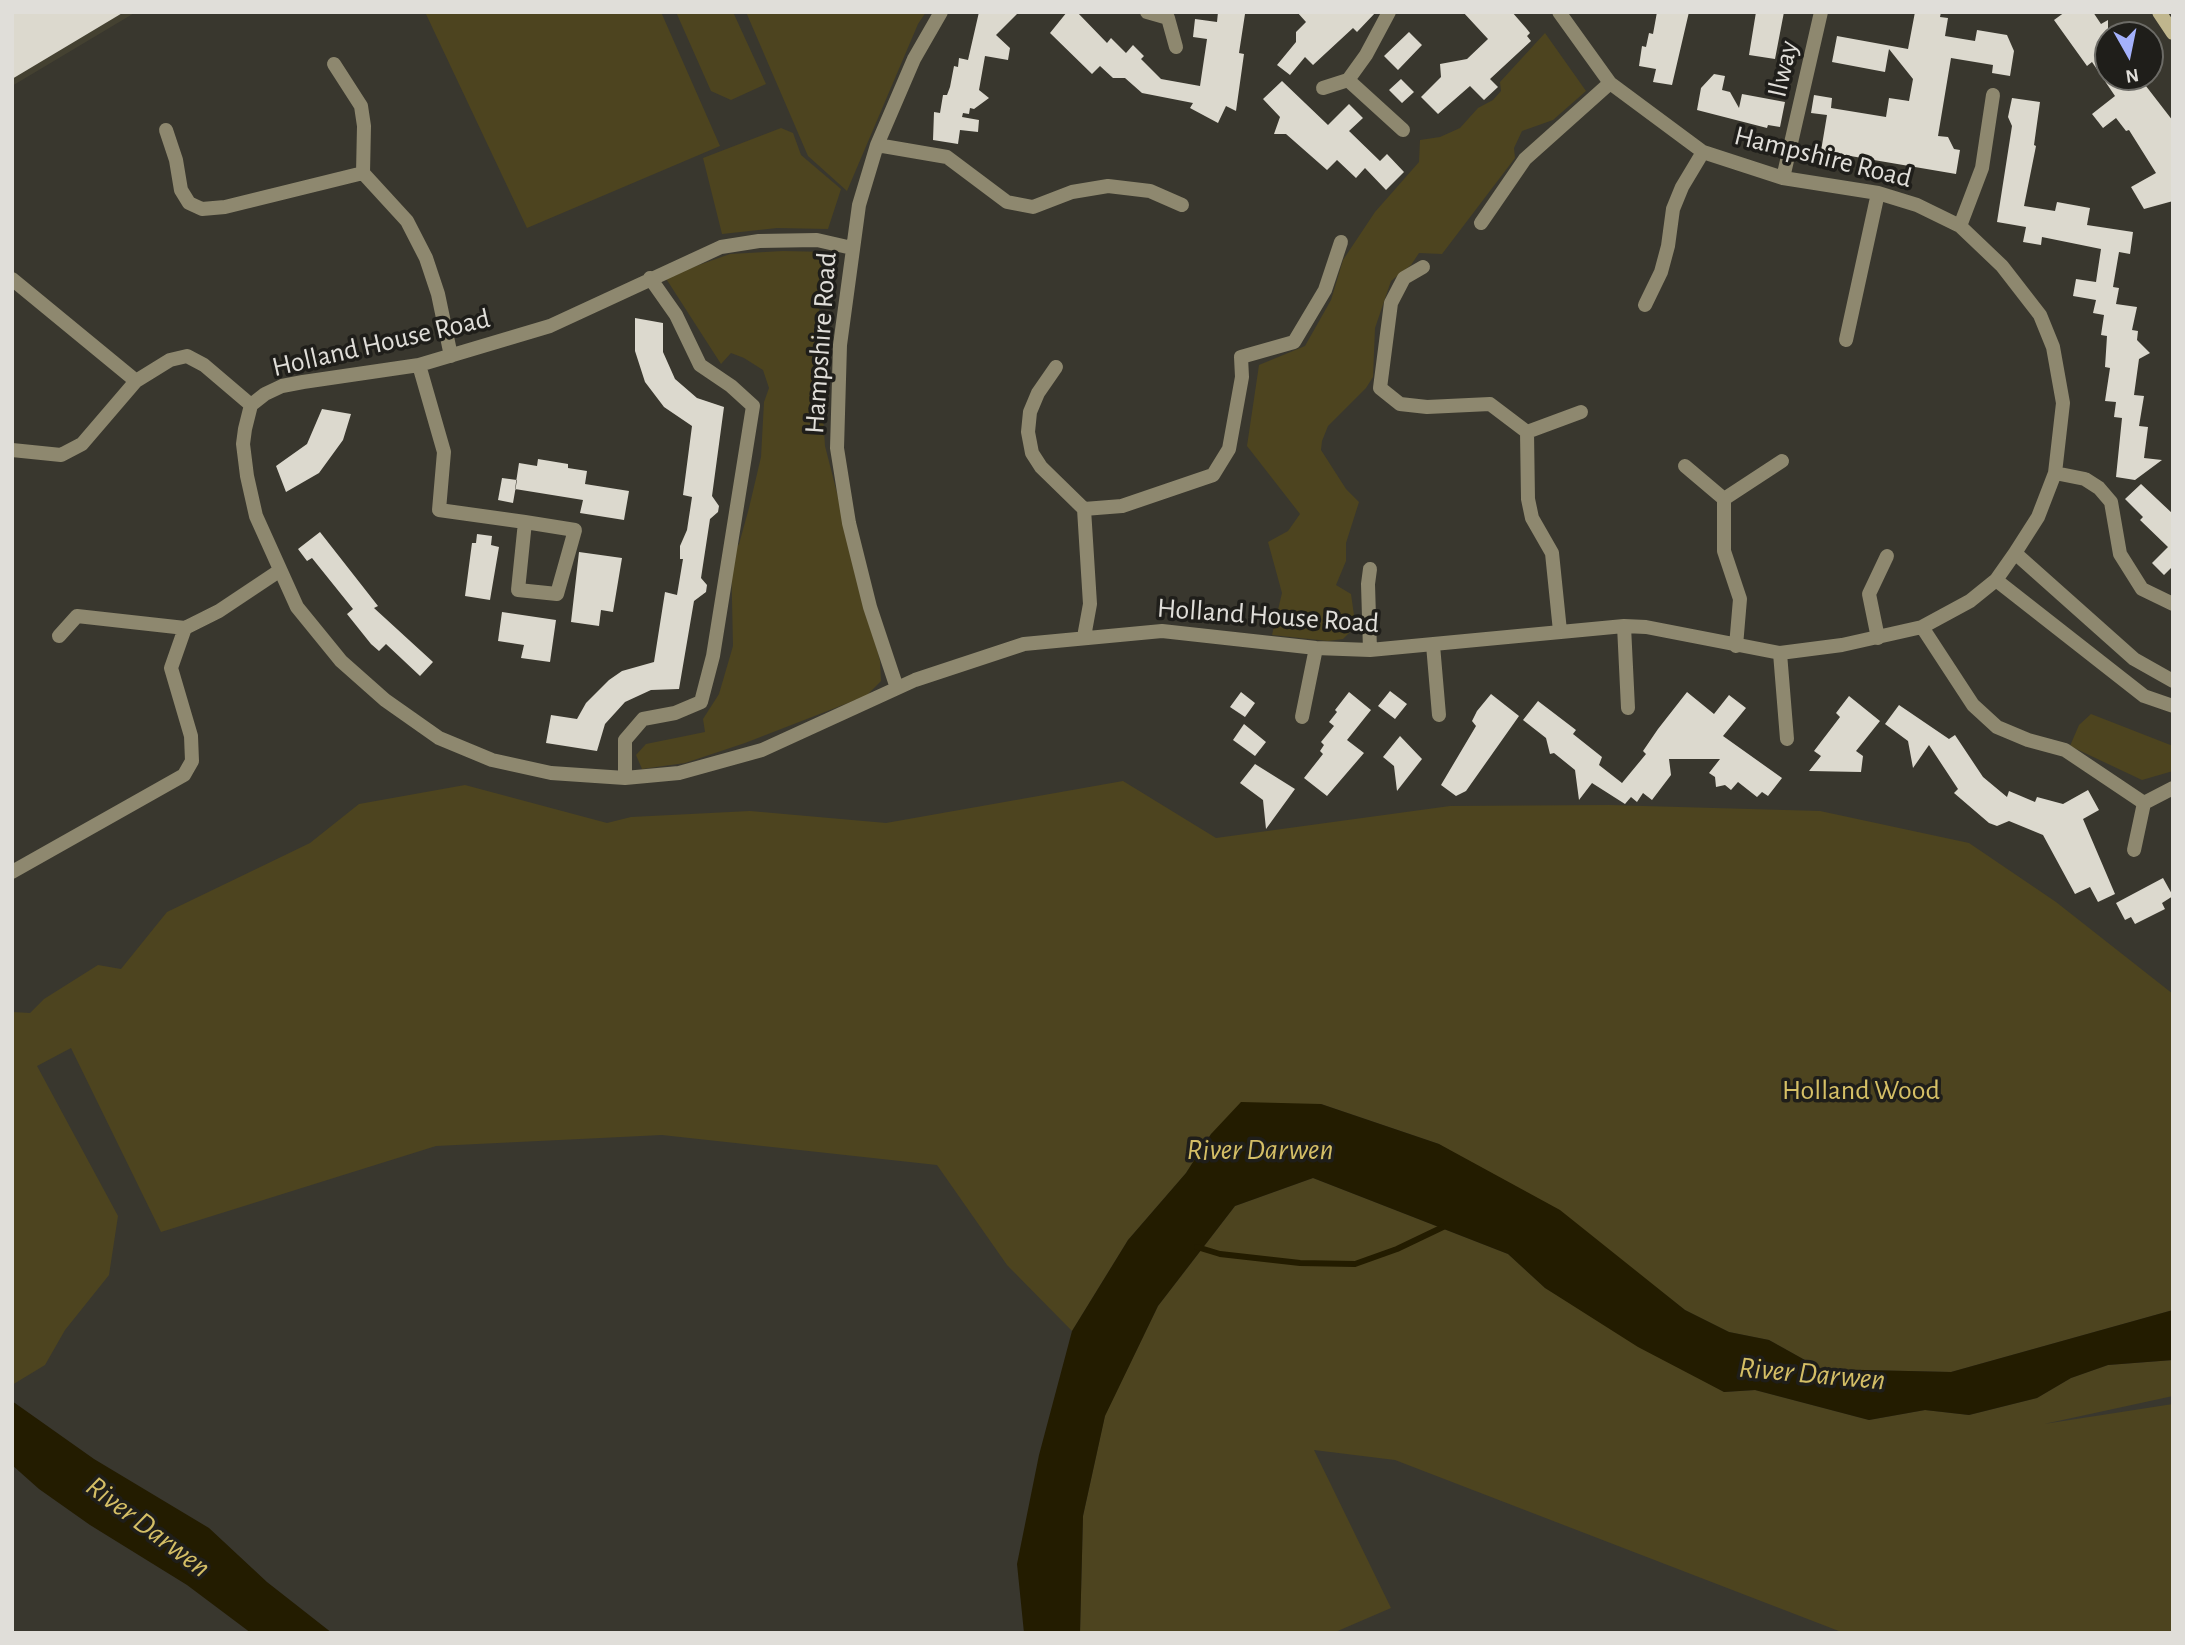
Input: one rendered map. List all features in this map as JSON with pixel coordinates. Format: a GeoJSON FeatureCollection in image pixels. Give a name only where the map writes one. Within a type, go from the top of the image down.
{"type":"FeatureCollection","features":[{"type":"Feature","properties":{"kind":"main road"},"geometry":{"type":"LineString","coordinates":[[2159,12],[2173,33]]}},
{"type":"Feature","properties":{"kind":"street","name":"Hampshire Road"},"geometry":{"type":"LineString","coordinates":[[897,688],[864,583],[849,523],[837,448],[840,345],[859,205],[877,145],[914,59],[941,12]]}},
{"type":"Feature","properties":{"kind":"street"},"geometry":{"type":"LineString","coordinates":[[1147,12],[1171,15],[1176,47]]}},
{"type":"Feature","properties":{"kind":"street"},"geometry":{"type":"LineString","coordinates":[[1323,88],[1348,80],[1366,55],[1390,12]]}},
{"type":"Feature","properties":{"kind":"street","name":"Hampshire Road"},"geometry":{"type":"LineString","coordinates":[[1559,12],[1610,83],[1703,152],[1783,178],[1878,193],[1917,205],[1960,226],[2002,266],[2040,315],[2053,346],[2063,403],[2054,473],[2038,517],[2015,553]]}},
{"type":"Feature","properties":{"kind":"street","name":"Ilway"},"geometry":{"type":"LineString","coordinates":[[1783,178],[1821,12]]}},
{"type":"Feature","properties":{"kind":"street"},"geometry":{"type":"LineString","coordinates":[[334,64],[361,106],[364,126],[363,173],[407,221],[426,258],[438,294],[451,356]]}},
{"type":"Feature","properties":{"kind":"street"},"geometry":{"type":"LineString","coordinates":[[1348,80],[1403,130]]}},
{"type":"Feature","properties":{"kind":"street"},"geometry":{"type":"LineString","coordinates":[[1481,223],[1525,159],[1610,83]]}},
{"type":"Feature","properties":{"kind":"street"},"geometry":{"type":"LineString","coordinates":[[1960,226],[1982,168],[1993,96]]}},
{"type":"Feature","properties":{"kind":"street"},"geometry":{"type":"LineString","coordinates":[[166,130],[176,160],[181,190],[189,203],[202,209],[225,207],[363,173]]}},
{"type":"Feature","properties":{"kind":"street"},"geometry":{"type":"LineString","coordinates":[[877,145],[947,157],[1007,202],[1033,206],[1072,192],[1108,186],[1150,191],[1182,205]]}},
{"type":"Feature","properties":{"kind":"street"},"geometry":{"type":"LineString","coordinates":[[1645,305],[1668,246],[1673,209],[1682,187],[1703,152]]}},
{"type":"Feature","properties":{"kind":"street"},"geometry":{"type":"LineString","coordinates":[[1846,340],[1878,193]]}},
{"type":"Feature","properties":{"kind":"street","name":"Holland House Road"},"geometry":{"type":"LineString","coordinates":[[852,248],[817,240],[741,243],[711,250],[550,326],[419,365],[282,386],[251,405],[243,444],[247,477],[256,516],[297,607],[341,661],[385,700],[439,738],[492,760],[551,773],[625,778],[679,773],[762,750],[897,688],[955,665],[1024,644],[1162,631],[1316,648],[1370,650],[1624,626],[1646,627],[1780,653],[1878,638],[1922,627],[1964,605],[1996,580],[2015,553]]}},
{"type":"Feature","properties":{"kind":"street"},"geometry":{"type":"LineString","coordinates":[[1084,509],[1122,506],[1213,475],[1229,449],[1242,377],[1241,357],[1294,342],[1325,290],[1341,242]]}},
{"type":"Feature","properties":{"kind":"street"},"geometry":{"type":"LineString","coordinates":[[1423,267],[1404,278],[1391,303],[1380,388],[1400,404],[1427,407],[1490,404],[1527,432]]}},
{"type":"Feature","properties":{"kind":"street"},"geometry":{"type":"LineString","coordinates":[[625,778],[625,740],[643,719],[675,713],[701,702],[713,656],[753,406],[701,365],[676,315],[650,278]]}},
{"type":"Feature","properties":{"kind":"street"},"geometry":{"type":"LineString","coordinates":[[12,279],[136,381]]}},
{"type":"Feature","properties":{"kind":"street"},"geometry":{"type":"LineString","coordinates":[[12,450],[61,454],[82,444],[136,381],[170,360],[187,356],[204,365],[251,405]]}},
{"type":"Feature","properties":{"kind":"street"},"geometry":{"type":"LineString","coordinates":[[419,365],[444,452],[439,510],[525,522],[575,530],[557,594],[518,590],[525,522]]}},
{"type":"Feature","properties":{"kind":"street"},"geometry":{"type":"LineString","coordinates":[[1056,367],[1038,393],[1030,412],[1028,432],[1032,453],[1041,467],[1084,509],[1090,604],[1084,637]]}},
{"type":"Feature","properties":{"kind":"street"},"geometry":{"type":"LineString","coordinates":[[1527,432],[1581,412]]}},
{"type":"Feature","properties":{"kind":"street"},"geometry":{"type":"LineString","coordinates":[[1527,432],[1528,499],[1532,518],[1552,553],[1560,631]]}},
{"type":"Feature","properties":{"kind":"street"},"geometry":{"type":"LineString","coordinates":[[1724,499],[1782,461]]}},
{"type":"Feature","properties":{"kind":"street"},"geometry":{"type":"LineString","coordinates":[[1685,466],[1724,499],[1724,551],[1740,599],[1736,646]]}},
{"type":"Feature","properties":{"kind":"street"},"geometry":{"type":"LineString","coordinates":[[2054,473],[2085,479],[2099,488],[2111,502],[2120,554],[2142,589],[2173,604]]}},
{"type":"Feature","properties":{"kind":"street"},"geometry":{"type":"LineString","coordinates":[[2015,553],[2134,659],[2173,681]]}},
{"type":"Feature","properties":{"kind":"street"},"geometry":{"type":"LineString","coordinates":[[1878,638],[1869,594],[1887,556]]}},
{"type":"Feature","properties":{"kind":"street"},"geometry":{"type":"LineString","coordinates":[[1370,569],[1370,650]]}},
{"type":"Feature","properties":{"kind":"street"},"geometry":{"type":"LineString","coordinates":[[59,636],[77,616],[185,628],[219,611],[279,571]]}},
{"type":"Feature","properties":{"kind":"street"},"geometry":{"type":"LineString","coordinates":[[1996,580],[2144,696],[2173,706]]}},
{"type":"Feature","properties":{"kind":"street"},"geometry":{"type":"LineString","coordinates":[[1624,626],[1628,708]]}},
{"type":"Feature","properties":{"kind":"street"},"geometry":{"type":"LineString","coordinates":[[1922,627],[1973,705],[1997,727],[2028,740],[2065,750],[2144,803]]}},
{"type":"Feature","properties":{"kind":"street"},"geometry":{"type":"LineString","coordinates":[[12,872],[184,775],[192,761],[191,736],[171,668],[185,628]]}},
{"type":"Feature","properties":{"kind":"street"},"geometry":{"type":"LineString","coordinates":[[1433,645],[1439,715]]}},
{"type":"Feature","properties":{"kind":"street"},"geometry":{"type":"LineString","coordinates":[[1302,716],[1316,648]]}},
{"type":"Feature","properties":{"kind":"street"},"geometry":{"type":"LineString","coordinates":[[1780,653],[1787,739]]}},
{"type":"Feature","properties":{"kind":"street"},"geometry":{"type":"LineString","coordinates":[[2144,803],[2173,788]]}},
{"type":"Feature","properties":{"kind":"street"},"geometry":{"type":"LineString","coordinates":[[2134,850],[2144,803]]}},
{"type":"Feature","properties":{"kind":"shaded area"},"geometry":{"type":"Polygon","coordinates":[[[12,12],[136,12],[12,86],[12,12]]]}},
{"type":"Feature","properties":{"kind":"green space"},"geometry":{"type":"Polygon","coordinates":[[[425,12],[661,12],[720,146],[527,228],[425,12]]]}},
{"type":"Feature","properties":{"kind":"green space"},"geometry":{"type":"Polygon","coordinates":[[[676,12],[733,12],[766,84],[731,100],[711,91],[676,12]]]}},
{"type":"Feature","properties":{"kind":"green space"},"geometry":{"type":"Polygon","coordinates":[[[746,12],[926,12],[918,24],[847,191],[808,156],[746,12]]]}},
{"type":"Feature","properties":{"kind":"green space"},"geometry":{"type":"Polygon","coordinates":[[[1545,33],[1586,91],[1553,120],[1522,131],[1514,148],[1515,158],[1442,254],[1419,253],[1411,265],[1391,281],[1375,328],[1373,377],[1366,388],[1328,426],[1322,441],[1321,450],[1346,489],[1359,502],[1346,543],[1346,561],[1336,585],[1351,594],[1354,615],[1351,631],[1343,639],[1328,641],[1272,635],[1282,593],[1268,542],[1288,531],[1300,514],[1247,446],[1259,365],[1305,346],[1331,300],[1343,260],[1375,212],[1419,162],[1420,140],[1440,137],[1460,128],[1478,108],[1493,100],[1501,91],[1500,82],[1545,33]]]}},
{"type":"Feature","properties":{"kind":"green space"},"geometry":{"type":"Polygon","coordinates":[[[781,128],[793,133],[801,155],[841,189],[828,229],[777,228],[722,234],[703,158],[781,128]]]}},
{"type":"Feature","properties":{"kind":"green space"},"geometry":{"type":"Polygon","coordinates":[[[828,252],[817,325],[825,446],[880,661],[881,681],[866,696],[745,743],[685,763],[642,769],[636,755],[646,744],[705,732],[703,719],[719,694],[733,646],[731,554],[739,544],[761,457],[764,402],[769,388],[763,370],[744,358],[731,353],[721,364],[665,277],[730,254],[828,252]]]}},
{"type":"Feature","properties":{"kind":"green space"},"geometry":{"type":"Polygon","coordinates":[[[2091,714],[2173,746],[2173,771],[2142,780],[2070,746],[2079,725],[2091,714]]]}},
{"type":"Feature","properties":{"kind":"green space","name":"Holland Wood"},"geometry":{"type":"Polygon","coordinates":[[[1123,781],[1216,838],[1450,806],[1609,805],[1820,811],[1969,843],[2056,902],[2173,994],[2173,1310],[1951,1372],[1821,1369],[1769,1340],[1729,1332],[1685,1310],[1636,1272],[1439,1144],[1321,1104],[1211,1134],[1186,1173],[1128,1240],[1072,1331],[1007,1265],[937,1165],[662,1135],[436,1146],[161,1232],[71,1048],[37,1066],[118,1216],[109,1275],[65,1330],[45,1365],[12,1385],[12,1012],[30,1013],[44,999],[98,965],[121,969],[167,912],[310,843],[359,804],[465,785],[607,823],[631,817],[750,811],[886,823],[1123,781]]]}},
{"type":"Feature","properties":{"kind":"green space"},"geometry":{"type":"Polygon","coordinates":[[[1313,1178],[1508,1254],[1545,1288],[1724,1392],[1755,1390],[1869,1420],[1925,1410],[1969,1415],[2037,1398],[2071,1378],[2108,1365],[2173,1360],[2173,1396],[2044,1424],[2173,1404],[2173,1633],[1844,1633],[1395,1460],[1314,1450],[1391,1608],[1333,1633],[1080,1633],[1083,1516],[1105,1415],[1158,1306],[1235,1206],[1313,1178]]]}},
{"type":"Feature","properties":{"kind":"water","name":"River Darwen"},"geometry":{"type":"Polygon","coordinates":[[[1241,1102],[1321,1104],[1439,1144],[1560,1210],[1685,1310],[1729,1332],[1769,1340],[1821,1369],[1951,1372],[2173,1310],[2173,1360],[2108,1365],[2071,1378],[2037,1398],[1969,1415],[1925,1410],[1869,1420],[1755,1390],[1724,1392],[1638,1347],[1545,1288],[1508,1254],[1313,1178],[1235,1206],[1158,1306],[1105,1416],[1083,1516],[1080,1633],[1024,1633],[1017,1564],[1039,1455],[1072,1331],[1128,1240],[1186,1173],[1211,1134],[1241,1102]]]}},
{"type":"Feature","properties":{"kind":"water","name":"River Darwen"},"geometry":{"type":"Polygon","coordinates":[[[12,1401],[94,1459],[209,1528],[267,1582],[332,1633],[251,1633],[187,1585],[90,1525],[39,1489],[12,1465],[12,1401]]]}},
{"type":"Feature","properties":{"kind":"building"},"geometry":{"type":"Polygon","coordinates":[[[12,12],[124,12],[12,79],[12,12]]]}},
{"type":"Feature","properties":{"kind":"building"},"geometry":{"type":"Polygon","coordinates":[[[979,12],[1019,12],[996,35],[1010,48],[1008,60],[985,56],[979,90],[989,98],[974,109],[970,108],[969,114],[963,113],[962,117],[979,120],[978,132],[960,130],[958,144],[933,140],[934,112],[940,113],[943,95],[947,95],[954,66],[958,67],[959,58],[968,60],[979,12]]]}},
{"type":"Feature","properties":{"kind":"building"},"geometry":{"type":"Polygon","coordinates":[[[1067,12],[1077,12],[1107,43],[1111,38],[1126,53],[1133,45],[1144,56],[1141,59],[1161,79],[1200,86],[1207,39],[1193,37],[1195,19],[1217,22],[1218,12],[1245,14],[1239,53],[1244,54],[1236,111],[1226,106],[1218,123],[1190,108],[1193,103],[1142,93],[1125,78],[1113,78],[1100,66],[1092,74],[1050,33],[1067,12]]]}},
{"type":"Feature","properties":{"kind":"building"},"geometry":{"type":"Polygon","coordinates":[[[1297,12],[1376,12],[1357,32],[1353,28],[1313,65],[1305,57],[1290,75],[1277,65],[1296,42],[1296,32],[1306,22],[1297,12]]]}},
{"type":"Feature","properties":{"kind":"building"},"geometry":{"type":"Polygon","coordinates":[[[1463,12],[1512,12],[1530,33],[1527,36],[1531,41],[1490,79],[1498,87],[1484,100],[1470,86],[1438,114],[1421,97],[1441,77],[1440,64],[1467,59],[1488,39],[1463,12]]]}},
{"type":"Feature","properties":{"kind":"building"},"geometry":{"type":"Polygon","coordinates":[[[1657,12],[1689,12],[1672,85],[1653,82],[1656,69],[1639,66],[1642,46],[1646,47],[1649,33],[1653,34],[1657,12]]]}},
{"type":"Feature","properties":{"kind":"building"},"geometry":{"type":"Polygon","coordinates":[[[1756,12],[1784,12],[1775,59],[1749,55],[1756,12]]]}},
{"type":"Feature","properties":{"kind":"building"},"geometry":{"type":"Polygon","coordinates":[[[1915,12],[1941,12],[1940,17],[1948,18],[1945,36],[1975,41],[1977,30],[2007,35],[2014,51],[2010,76],[1992,73],[1993,65],[1951,58],[1938,136],[1948,137],[1954,149],[1960,150],[1956,174],[1821,151],[1827,115],[1811,113],[1814,95],[1832,98],[1831,108],[1886,117],[1889,98],[1909,101],[1913,79],[1889,49],[1885,72],[1832,62],[1837,36],[1908,49],[1915,12]]]}},
{"type":"Feature","properties":{"kind":"building"},"geometry":{"type":"Polygon","coordinates":[[[2065,12],[2093,12],[2099,21],[2094,21],[2094,65],[2092,62],[2087,66],[2054,20],[2065,12]]]}},
{"type":"Feature","properties":{"kind":"building"},"geometry":{"type":"Polygon","coordinates":[[[1409,32],[1422,45],[1398,70],[1384,56],[1409,32]]]}},
{"type":"Feature","properties":{"kind":"building"},"geometry":{"type":"Polygon","coordinates":[[[1714,74],[1725,76],[1722,90],[1730,92],[1739,108],[1742,94],[1785,102],[1780,127],[1768,125],[1767,128],[1697,110],[1701,88],[1714,74]]]}},
{"type":"Feature","properties":{"kind":"building"},"geometry":{"type":"Polygon","coordinates":[[[1401,79],[1414,92],[1402,103],[1389,90],[1401,79]]]}},
{"type":"Feature","properties":{"kind":"building"},"geometry":{"type":"Polygon","coordinates":[[[1282,81],[1328,125],[1349,104],[1363,118],[1349,131],[1380,161],[1387,154],[1404,172],[1386,190],[1365,168],[1356,178],[1337,160],[1327,170],[1286,134],[1274,134],[1280,117],[1263,99],[1282,81]]]}},
{"type":"Feature","properties":{"kind":"building"},"geometry":{"type":"Polygon","coordinates":[[[2112,91],[2150,91],[2173,121],[2173,201],[2144,209],[2131,187],[2156,173],[2129,130],[2126,131],[2116,118],[2103,128],[2092,114],[2115,96],[2112,91]]]}},
{"type":"Feature","properties":{"kind":"building"},"geometry":{"type":"Polygon","coordinates":[[[2012,98],[2040,102],[2036,146],[2024,206],[2055,211],[2057,202],[2090,208],[2087,225],[2133,232],[2130,254],[2119,252],[2113,287],[2119,288],[2116,304],[2137,307],[2132,330],[2138,331],[2137,340],[2150,353],[2139,359],[2134,395],[2144,396],[2139,426],[2148,427],[2144,458],[2162,460],[2135,480],[2116,477],[2122,418],[2114,417],[2116,402],[2105,401],[2110,368],[2105,367],[2107,336],[2101,335],[2104,315],[2093,313],[2096,300],[2073,296],[2076,279],[2096,282],[2101,249],[2042,237],[2041,245],[2023,242],[2026,227],[1997,222],[2012,126],[2008,117],[2012,98]]]}},
{"type":"Feature","properties":{"kind":"building"},"geometry":{"type":"Polygon","coordinates":[[[635,318],[663,323],[663,352],[675,379],[697,398],[724,407],[712,496],[719,506],[718,512],[710,519],[701,578],[707,585],[706,592],[694,601],[679,689],[651,690],[625,702],[605,724],[597,751],[546,743],[551,715],[577,719],[586,703],[609,680],[622,671],[654,662],[665,592],[677,595],[683,559],[680,559],[680,546],[687,530],[692,497],[683,495],[692,426],[664,407],[645,382],[635,351],[635,318]]]}},
{"type":"Feature","properties":{"kind":"building"},"geometry":{"type":"Polygon","coordinates":[[[322,409],[351,414],[343,440],[319,473],[286,492],[276,466],[307,444],[322,409]]]}},
{"type":"Feature","properties":{"kind":"building"},"geometry":{"type":"Polygon","coordinates":[[[538,459],[568,464],[568,468],[587,471],[585,484],[629,491],[624,520],[580,513],[583,500],[515,489],[519,463],[537,466],[538,459]]]}},
{"type":"Feature","properties":{"kind":"building"},"geometry":{"type":"Polygon","coordinates":[[[502,478],[517,480],[513,503],[498,500],[502,478]]]}},
{"type":"Feature","properties":{"kind":"building"},"geometry":{"type":"Polygon","coordinates":[[[2141,484],[2173,514],[2173,566],[2164,575],[2152,563],[2168,547],[2140,520],[2143,517],[2125,499],[2141,484]]]}},
{"type":"Feature","properties":{"kind":"building"},"geometry":{"type":"Polygon","coordinates":[[[320,532],[378,606],[374,608],[433,662],[420,676],[386,644],[379,651],[371,644],[347,614],[353,609],[312,558],[307,561],[298,549],[320,532]]]}},
{"type":"Feature","properties":{"kind":"building"},"geometry":{"type":"Polygon","coordinates":[[[477,534],[492,536],[491,545],[499,547],[490,600],[465,596],[472,543],[476,543],[477,534]]]}},
{"type":"Feature","properties":{"kind":"building"},"geometry":{"type":"Polygon","coordinates":[[[579,552],[622,558],[613,612],[601,610],[599,626],[571,622],[579,552]]]}},
{"type":"Feature","properties":{"kind":"building"},"geometry":{"type":"Polygon","coordinates":[[[502,612],[556,620],[550,662],[521,658],[524,645],[498,641],[502,612]]]}},
{"type":"Feature","properties":{"kind":"building"},"geometry":{"type":"Polygon","coordinates":[[[1390,691],[1407,704],[1395,719],[1378,706],[1390,691]]]}},
{"type":"Feature","properties":{"kind":"building"},"geometry":{"type":"Polygon","coordinates":[[[1241,692],[1255,703],[1245,717],[1230,707],[1241,692]]]}},
{"type":"Feature","properties":{"kind":"building"},"geometry":{"type":"Polygon","coordinates":[[[1349,692],[1371,710],[1347,740],[1364,753],[1327,796],[1304,778],[1323,754],[1320,751],[1324,745],[1321,742],[1334,726],[1329,722],[1349,692]]]}},
{"type":"Feature","properties":{"kind":"building"},"geometry":{"type":"Polygon","coordinates":[[[1687,692],[1714,714],[1729,695],[1746,708],[1723,736],[1782,778],[1768,796],[1762,792],[1757,797],[1738,782],[1731,790],[1725,785],[1716,787],[1715,777],[1709,773],[1720,759],[1669,759],[1671,775],[1652,800],[1643,793],[1637,802],[1631,797],[1625,804],[1592,783],[1579,800],[1575,770],[1554,753],[1550,754],[1546,738],[1523,720],[1538,701],[1576,730],[1573,734],[1602,757],[1599,765],[1622,783],[1646,754],[1643,751],[1687,692]]]}},
{"type":"Feature","properties":{"kind":"building"},"geometry":{"type":"Polygon","coordinates":[[[1491,694],[1519,716],[1466,791],[1456,796],[1441,785],[1476,726],[1472,721],[1477,711],[1491,694]]]}},
{"type":"Feature","properties":{"kind":"building"},"geometry":{"type":"Polygon","coordinates":[[[1849,696],[1880,721],[1856,751],[1863,756],[1861,772],[1809,771],[1821,756],[1814,751],[1840,717],[1836,713],[1849,696]]]}},
{"type":"Feature","properties":{"kind":"building"},"geometry":{"type":"Polygon","coordinates":[[[1899,705],[1949,739],[1955,735],[1983,777],[2007,797],[2009,791],[2035,802],[2037,797],[2063,804],[2088,790],[2099,810],[2083,819],[2115,894],[2098,902],[2090,887],[2075,894],[2043,835],[2009,821],[1997,826],[1989,823],[1954,793],[1958,789],[1929,745],[1913,768],[1908,741],[1885,724],[1899,705]]]}},
{"type":"Feature","properties":{"kind":"building"},"geometry":{"type":"Polygon","coordinates":[[[1244,724],[1266,742],[1255,756],[1233,740],[1244,724]]]}},
{"type":"Feature","properties":{"kind":"building"},"geometry":{"type":"Polygon","coordinates":[[[1400,736],[1422,759],[1397,791],[1394,766],[1383,757],[1400,736]]]}},
{"type":"Feature","properties":{"kind":"building"},"geometry":{"type":"Polygon","coordinates":[[[1255,764],[1295,789],[1266,829],[1263,800],[1240,783],[1255,764]]]}},
{"type":"Feature","properties":{"kind":"building"},"geometry":{"type":"Polygon","coordinates":[[[2163,878],[2173,896],[2162,903],[2165,909],[2135,924],[2131,917],[2125,920],[2116,903],[2163,878]]]}},
{"type":"Feature","properties":{"kind":"waterway"},"geometry":{"type":"LineString","coordinates":[[1197,1247],[1220,1254],[1300,1263],[1355,1264],[1397,1249],[1443,1227]]}}]}
